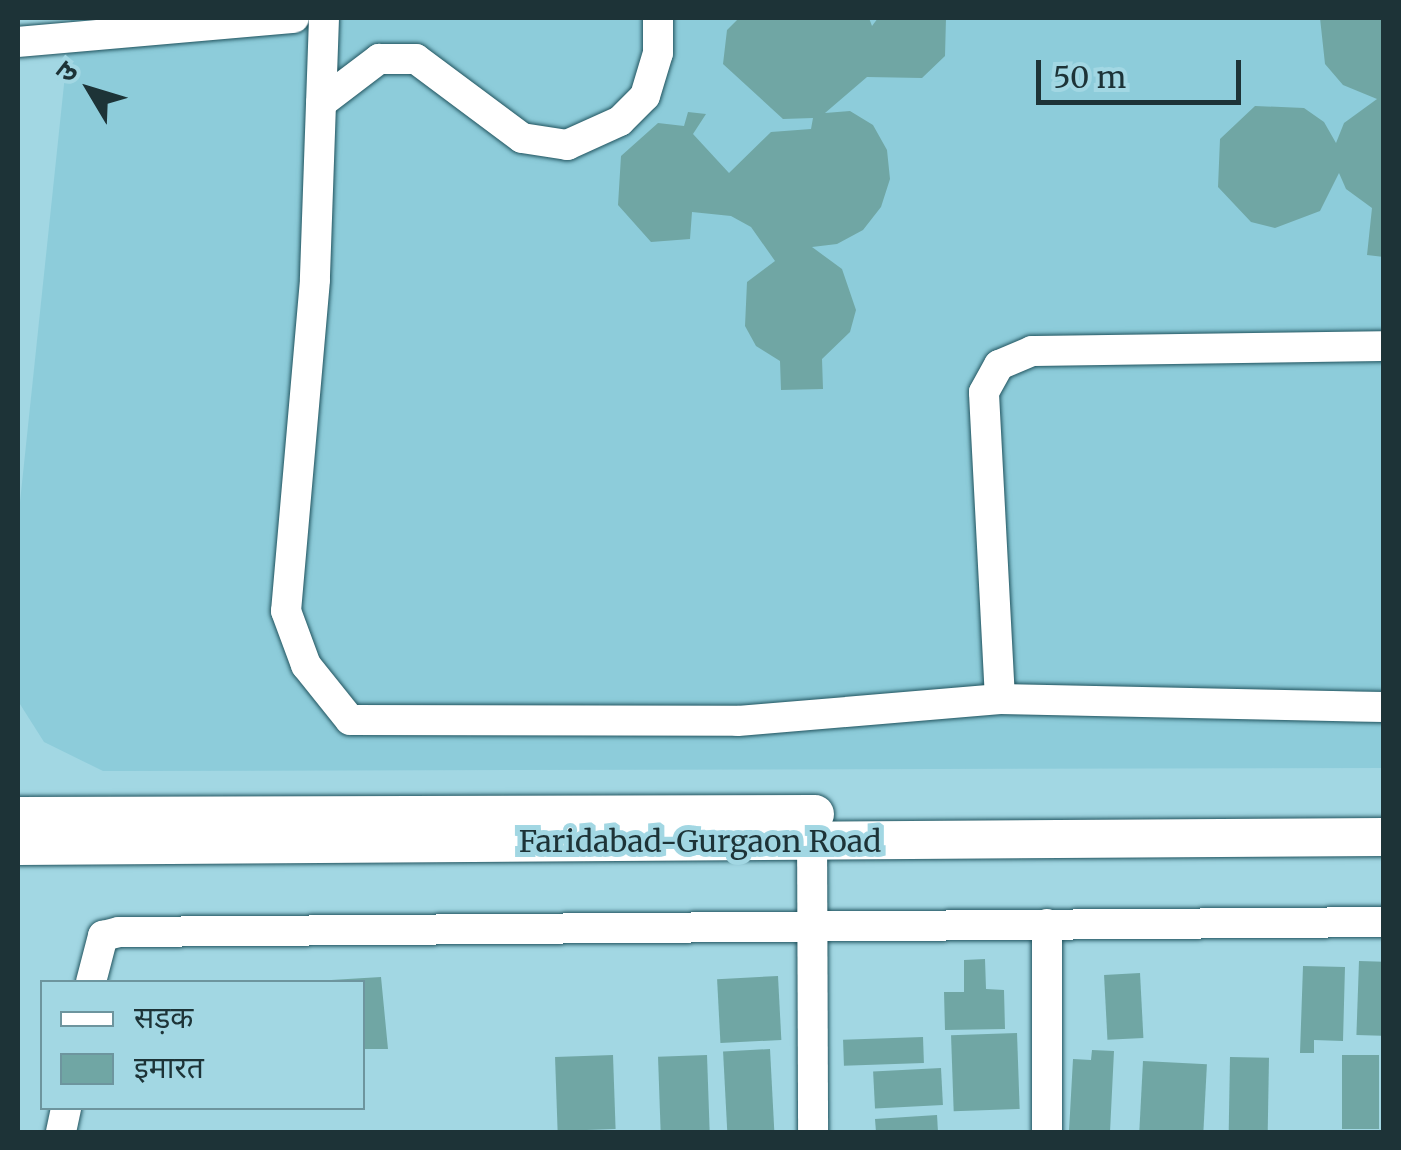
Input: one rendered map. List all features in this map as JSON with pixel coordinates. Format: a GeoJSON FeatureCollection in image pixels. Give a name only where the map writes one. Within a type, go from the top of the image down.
{"type":"FeatureCollection","features":[{"type":"Feature","properties":{"kind":"main road","name":"Faridabad-Gurgaon Road"},"geometry":{"type":"LineString","coordinates":[[812,827],[1384,812]]}},
{"type":"Feature","properties":{"kind":"main road","name":"Faridabad-Gurgaon Road"},"geometry":{"type":"LineString","coordinates":[[29,825],[812,827],[1384,837]]}},
{"type":"Feature","properties":{"kind":"main road"},"geometry":{"type":"LineString","coordinates":[[18,859],[29,825]]}},
{"type":"Feature","properties":{"kind":"street"},"geometry":{"type":"LineString","coordinates":[[18,42],[294,18]]}},
{"type":"Feature","properties":{"kind":"street"},"geometry":{"type":"LineString","coordinates":[[324,18],[315,280],[286,611],[306,665],[350,720],[738,721],[1000,699],[1384,707]]}},
{"type":"Feature","properties":{"kind":"street"},"geometry":{"type":"LineString","coordinates":[[321,103],[379,59],[416,59],[522,138],[567,145],[620,121],[645,96],[658,53],[658,18]]}},
{"type":"Feature","properties":{"kind":"street"},"geometry":{"type":"LineString","coordinates":[[1000,699],[984,392],[999,365],[1032,350],[1384,346]]}},
{"type":"Feature","properties":{"kind":"street"},"geometry":{"type":"LineString","coordinates":[[812,827],[812,1132]]}},
{"type":"Feature","properties":{"kind":"street"},"geometry":{"type":"LineString","coordinates":[[92,980],[103,936],[119,932],[1384,922]]}},
{"type":"Feature","properties":{"kind":"street"},"geometry":{"type":"LineString","coordinates":[[1047,924],[1047,1132]]}},
{"type":"Feature","properties":{"kind":"shaded area"},"geometry":{"type":"Polygon","coordinates":[[[71,18],[1383,18],[1383,768],[103,771],[44,742],[18,701],[18,521],[71,18]]]}},
{"type":"Feature","properties":{"kind":"building"},"geometry":{"type":"Polygon","coordinates":[[[739,18],[869,18],[872,26],[878,18],[946,18],[945,56],[922,78],[867,77],[825,113],[850,111],[873,125],[887,150],[890,179],[881,207],[863,230],[837,244],[812,247],[842,269],[856,310],[850,332],[822,359],[823,389],[781,390],[780,361],[756,346],[745,326],[747,282],[775,261],[751,227],[731,216],[692,212],[690,239],[651,242],[618,205],[621,156],[658,123],[684,126],[688,112],[706,114],[693,134],[729,173],[771,132],[811,129],[813,118],[783,119],[723,64],[727,30],[739,18]]]}},
{"type":"Feature","properties":{"kind":"building"},"geometry":{"type":"Polygon","coordinates":[[[1320,18],[1384,18],[1384,257],[1367,255],[1372,208],[1346,189],[1339,173],[1320,211],[1275,228],[1251,222],[1218,187],[1220,139],[1255,106],[1304,108],[1324,122],[1336,143],[1344,123],[1377,99],[1343,85],[1325,64],[1320,18]]]}},
{"type":"Feature","properties":{"kind":"building"},"geometry":{"type":"Polygon","coordinates":[[[985,959],[986,989],[1004,990],[1005,1029],[945,1030],[944,992],[964,992],[964,960],[985,959]]]}},
{"type":"Feature","properties":{"kind":"building"},"geometry":{"type":"Polygon","coordinates":[[[1359,961],[1384,962],[1381,1036],[1356,1035],[1359,961]]]}},
{"type":"Feature","properties":{"kind":"building"},"geometry":{"type":"Polygon","coordinates":[[[1303,966],[1345,967],[1343,1041],[1314,1040],[1314,1053],[1300,1053],[1303,966]]]}},
{"type":"Feature","properties":{"kind":"building"},"geometry":{"type":"Polygon","coordinates":[[[1140,973],[1143,1038],[1107,1040],[1104,975],[1140,973]]]}},
{"type":"Feature","properties":{"kind":"building"},"geometry":{"type":"Polygon","coordinates":[[[778,976],[781,1040],[720,1043],[717,979],[778,976]]]}},
{"type":"Feature","properties":{"kind":"building"},"geometry":{"type":"Polygon","coordinates":[[[381,977],[388,1049],[365,1049],[365,980],[331,980],[381,977]]]}},
{"type":"Feature","properties":{"kind":"building"},"geometry":{"type":"Polygon","coordinates":[[[1017,1033],[1020,1109],[954,1111],[951,1035],[1017,1033]]]}},
{"type":"Feature","properties":{"kind":"building"},"geometry":{"type":"Polygon","coordinates":[[[923,1037],[924,1063],[844,1066],[843,1040],[923,1037]]]}},
{"type":"Feature","properties":{"kind":"building"},"geometry":{"type":"Polygon","coordinates":[[[770,1049],[774,1130],[727,1132],[723,1051],[770,1049]]]}},
{"type":"Feature","properties":{"kind":"building"},"geometry":{"type":"Polygon","coordinates":[[[1092,1050],[1114,1051],[1110,1132],[1069,1131],[1073,1059],[1091,1060],[1092,1050]]]}},
{"type":"Feature","properties":{"kind":"building"},"geometry":{"type":"Polygon","coordinates":[[[613,1055],[616,1129],[558,1131],[555,1057],[613,1055]]]}},
{"type":"Feature","properties":{"kind":"building"},"geometry":{"type":"Polygon","coordinates":[[[707,1055],[710,1132],[661,1132],[658,1057],[707,1055]]]}},
{"type":"Feature","properties":{"kind":"building"},"geometry":{"type":"Polygon","coordinates":[[[1342,1055],[1379,1055],[1379,1129],[1342,1129],[1342,1055]]]}},
{"type":"Feature","properties":{"kind":"building"},"geometry":{"type":"Polygon","coordinates":[[[1230,1057],[1269,1058],[1268,1132],[1229,1131],[1230,1057]]]}},
{"type":"Feature","properties":{"kind":"building"},"geometry":{"type":"Polygon","coordinates":[[[1143,1061],[1207,1064],[1203,1132],[1139,1132],[1143,1061]]]}},
{"type":"Feature","properties":{"kind":"building"},"geometry":{"type":"Polygon","coordinates":[[[941,1068],[943,1105],[875,1109],[873,1072],[941,1068]]]}},
{"type":"Feature","properties":{"kind":"building"},"geometry":{"type":"Polygon","coordinates":[[[937,1115],[938,1132],[876,1132],[875,1119],[937,1115]]]}}]}
